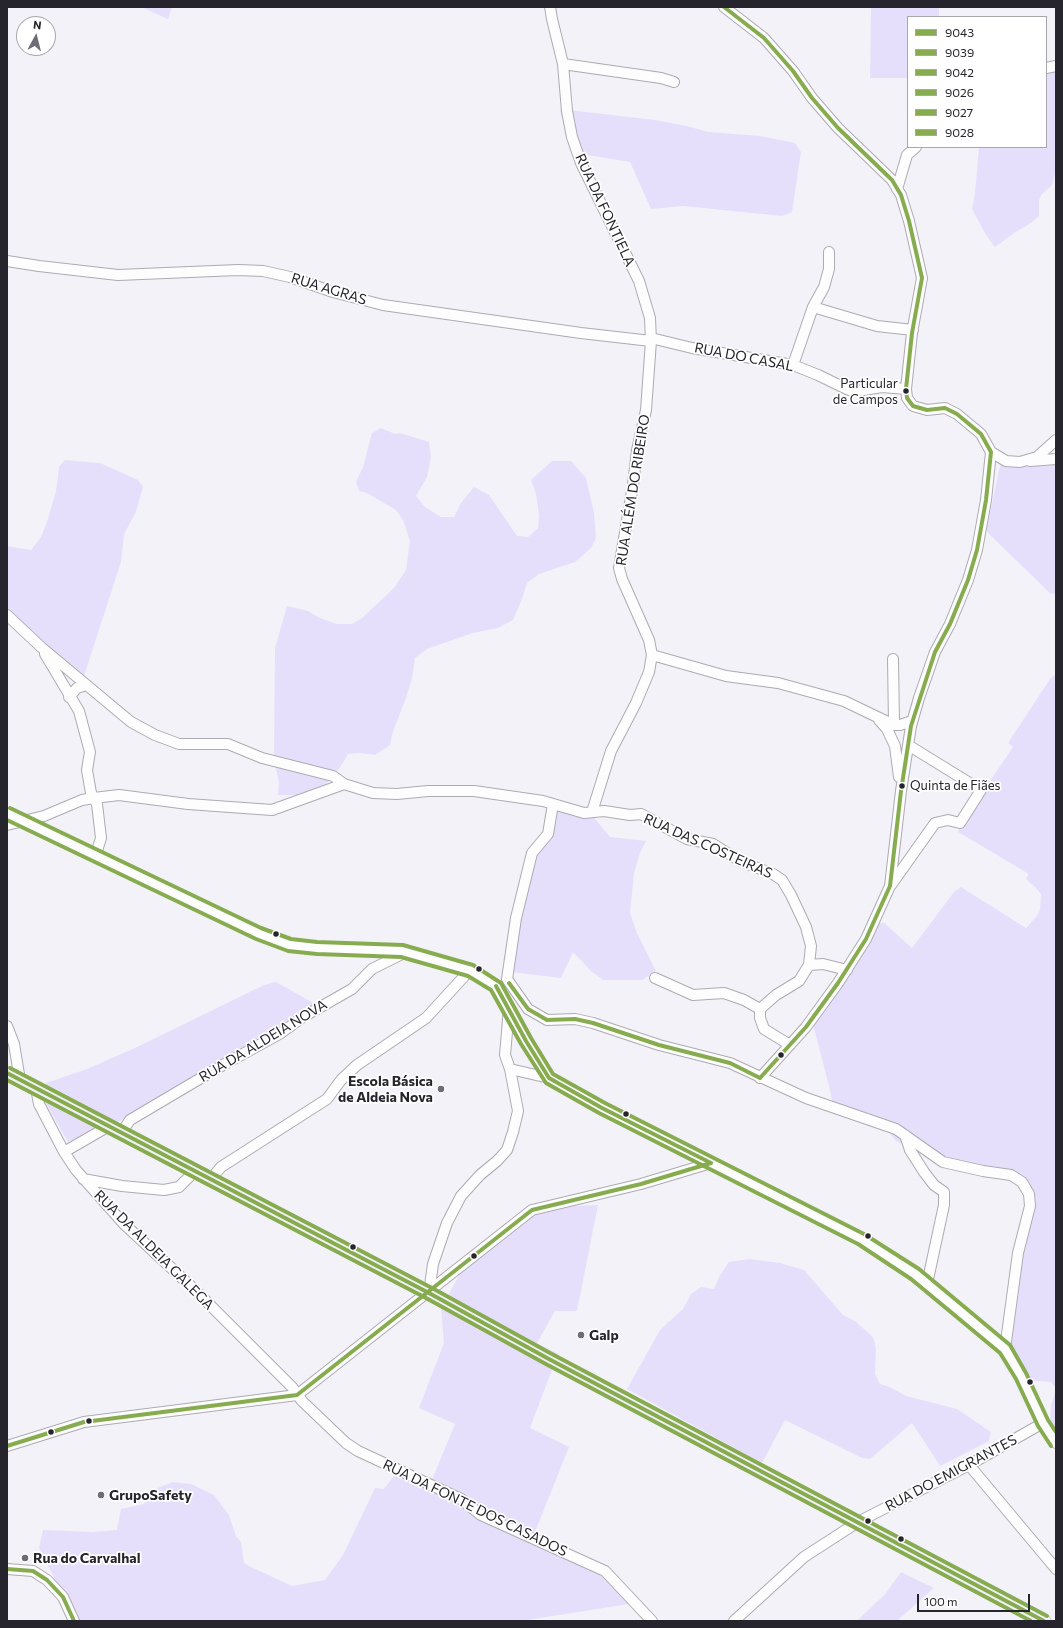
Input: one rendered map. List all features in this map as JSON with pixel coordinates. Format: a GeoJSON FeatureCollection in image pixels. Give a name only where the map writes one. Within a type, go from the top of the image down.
{"type":"FeatureCollection","features":[{"type":"Feature","properties":{"kind":"main road"},"geometry":{"type":"LineString","coordinates":[[7,1073],[429,1293],[547,1358],[1044,1621]]}},
{"type":"Feature","properties":{"kind":"street","name":"RUA DA FONTIELA"},"geometry":{"type":"LineString","coordinates":[[550,7],[563,64],[570,124],[580,163],[639,281],[650,318],[651,340]]}},
{"type":"Feature","properties":{"kind":"street"},"geometry":{"type":"LineString","coordinates":[[731,8],[764,38],[793,71],[812,98],[838,128],[892,180],[901,195],[909,221],[922,278],[913,330],[906,389],[912,406],[926,410],[945,408],[957,414],[981,434],[991,452],[1006,461],[1020,462],[1056,459]]}},
{"type":"Feature","properties":{"kind":"street"},"geometry":{"type":"LineString","coordinates":[[563,64],[661,78],[674,82]]}},
{"type":"Feature","properties":{"kind":"street"},"geometry":{"type":"LineString","coordinates":[[898,189],[907,155],[915,148]]}},
{"type":"Feature","properties":{"kind":"street"},"geometry":{"type":"LineString","coordinates":[[793,365],[813,307],[824,287],[829,269],[829,252]]}},
{"type":"Feature","properties":{"kind":"street","name":"RUA AGRAS"},"geometry":{"type":"LineString","coordinates":[[7,260],[118,275],[263,270],[290,277],[333,292],[383,305],[581,333],[651,340]]}},
{"type":"Feature","properties":{"kind":"street"},"geometry":{"type":"LineString","coordinates":[[813,307],[877,326],[913,330]]}},
{"type":"Feature","properties":{"kind":"street","name":"RUA DO CASAL"},"geometry":{"type":"LineString","coordinates":[[651,340],[793,365],[849,390],[857,391],[882,388],[906,389]]}},
{"type":"Feature","properties":{"kind":"street","name":"RUA ALÉM DO RIBEIRO"},"geometry":{"type":"LineString","coordinates":[[592,812],[611,751],[636,704],[649,672],[652,655],[649,640],[619,568],[633,485],[637,450],[646,410],[651,340]]}},
{"type":"Feature","properties":{"kind":"street"},"geometry":{"type":"LineString","coordinates":[[1020,462],[1037,457],[1056,440]]}},
{"type":"Feature","properties":{"kind":"street"},"geometry":{"type":"LineString","coordinates":[[890,886],[901,791],[912,722],[935,652],[950,624],[968,580],[977,550],[986,500],[991,452]]}},
{"type":"Feature","properties":{"kind":"street"},"geometry":{"type":"LineString","coordinates":[[7,615],[41,647],[69,697],[79,711],[90,752],[87,770],[91,792],[98,804],[101,838],[96,854]]}},
{"type":"Feature","properties":{"kind":"street","name":"RUA DAS COSTEIRAS"},"geometry":{"type":"LineString","coordinates":[[41,647],[131,722],[155,735],[179,744],[228,744],[262,758],[333,776],[344,784],[373,793],[397,794],[428,791],[474,791],[543,801],[584,813],[604,811],[630,815],[641,814],[687,838],[712,844],[740,861],[773,874],[782,880],[791,895],[806,927],[812,946],[809,965],[799,981],[776,995],[760,1009]]}},
{"type":"Feature","properties":{"kind":"street"},"geometry":{"type":"LineString","coordinates":[[652,655],[726,676],[778,683],[844,702],[894,725],[912,722]]}},
{"type":"Feature","properties":{"kind":"street"},"geometry":{"type":"LineString","coordinates":[[893,658],[894,725]]}},
{"type":"Feature","properties":{"kind":"street"},"geometry":{"type":"LineString","coordinates":[[69,697],[77,688],[86,685]]}},
{"type":"Feature","properties":{"kind":"street"},"geometry":{"type":"LineString","coordinates":[[876,718],[887,729],[895,746],[901,791]]}},
{"type":"Feature","properties":{"kind":"street"},"geometry":{"type":"LineString","coordinates":[[760,1078],[806,1027],[847,970],[866,939],[890,886],[935,823],[948,820],[960,823],[981,790],[908,745]]}},
{"type":"Feature","properties":{"kind":"street"},"geometry":{"type":"LineString","coordinates":[[7,825],[44,816],[82,800],[119,795],[188,804],[272,810],[344,784]]}},
{"type":"Feature","properties":{"kind":"street"},"geometry":{"type":"LineString","coordinates":[[553,804],[548,834],[532,854],[516,918],[507,979],[528,1009],[547,1020],[575,1019],[593,1023],[659,1045],[730,1063],[806,1098],[896,1129],[943,1162],[983,1171],[1011,1175],[1022,1182],[1029,1194],[1030,1206],[1018,1253],[1005,1349]]}},
{"type":"Feature","properties":{"kind":"street"},"geometry":{"type":"LineString","coordinates":[[7,812],[259,934],[290,945],[406,952],[470,970],[496,986],[526,1041],[549,1078]]}},
{"type":"Feature","properties":{"kind":"street","name":"RUA DA ALDEIA NOVA"},"geometry":{"type":"LineString","coordinates":[[122,1132],[130,1120],[223,1065],[281,1033],[303,1017],[352,989],[372,969],[406,952]]}},
{"type":"Feature","properties":{"kind":"street"},"geometry":{"type":"LineString","coordinates":[[809,965],[823,964],[847,970]]}},
{"type":"Feature","properties":{"kind":"street"},"geometry":{"type":"LineString","coordinates":[[210,1179],[222,1167],[326,1099],[341,1080],[358,1065],[426,1018],[470,970]]}},
{"type":"Feature","properties":{"kind":"street"},"geometry":{"type":"LineString","coordinates":[[655,978],[693,995],[724,993],[744,1000],[760,1009],[760,1018],[764,1029],[790,1045]]}},
{"type":"Feature","properties":{"kind":"street"},"geometry":{"type":"LineString","coordinates":[[496,986],[507,979]]}},
{"type":"Feature","properties":{"kind":"street"},"geometry":{"type":"LineString","coordinates":[[429,1293],[433,1264],[447,1223],[461,1196],[480,1175],[497,1161],[507,1150],[518,1111],[510,1068],[505,1055],[509,1008]]}},
{"type":"Feature","properties":{"kind":"street"},"geometry":{"type":"LineString","coordinates":[[7,1026],[14,1044],[20,1080]]}},
{"type":"Feature","properties":{"kind":"street"},"geometry":{"type":"LineString","coordinates":[[510,1068],[549,1078],[602,1108],[861,1239],[915,1274],[1005,1349],[1021,1376],[1043,1423],[1056,1443]]}},
{"type":"Feature","properties":{"kind":"street","name":"RUA DA ALDEIA GALEGA"},"geometry":{"type":"LineString","coordinates":[[36,1088],[39,1104],[64,1152],[83,1179],[123,1223],[196,1291],[292,1387],[297,1394]]}},
{"type":"Feature","properties":{"kind":"street"},"geometry":{"type":"LineString","coordinates":[[64,1152],[109,1126]]}},
{"type":"Feature","properties":{"kind":"street"},"geometry":{"type":"LineString","coordinates":[[905,1135],[910,1150],[924,1172],[934,1185],[944,1192],[944,1205],[927,1284]]}},
{"type":"Feature","properties":{"kind":"street"},"geometry":{"type":"LineString","coordinates":[[7,1446],[84,1422],[297,1394],[429,1293],[532,1210],[640,1184],[711,1163]]}},
{"type":"Feature","properties":{"kind":"street"},"geometry":{"type":"LineString","coordinates":[[83,1179],[122,1186],[164,1190],[179,1187],[195,1171]]}},
{"type":"Feature","properties":{"kind":"street","name":"RUA DA FONTE DOS CASADOS"},"geometry":{"type":"LineString","coordinates":[[297,1394],[302,1401],[346,1443],[358,1451],[462,1499],[482,1515],[605,1571],[652,1621]]}},
{"type":"Feature","properties":{"kind":"street","name":"RUA DO EMIGRANTES"},"geometry":{"type":"LineString","coordinates":[[734,1621],[804,1557],[858,1522],[969,1465],[1043,1423]]}},
{"type":"Feature","properties":{"kind":"street"},"geometry":{"type":"LineString","coordinates":[[969,1465],[1056,1569]]}},
{"type":"Feature","properties":{"kind":"street"},"geometry":{"type":"LineString","coordinates":[[7,1569],[33,1571],[47,1580],[63,1597],[74,1621]]}},
{"type":"Feature","properties":{"kind":"shaded area"},"geometry":{"type":"Polygon","coordinates":[[[141,7],[172,7],[168,19],[141,7]]]}},
{"type":"Feature","properties":{"kind":"shaded area"},"geometry":{"type":"Polygon","coordinates":[[[871,7],[939,7],[939,16],[907,16],[907,78],[870,78],[871,7]]]}},
{"type":"Feature","properties":{"kind":"shaded area"},"geometry":{"type":"Polygon","coordinates":[[[1056,66],[1056,170],[1052,185],[1042,194],[1039,200],[1039,216],[995,247],[986,235],[972,209],[979,148],[1047,148],[1047,68],[1056,66]]]}},
{"type":"Feature","properties":{"kind":"shaded area"},"geometry":{"type":"Polygon","coordinates":[[[560,109],[655,120],[687,126],[708,132],[760,136],[795,143],[801,152],[792,212],[782,216],[683,206],[651,209],[630,162],[582,154],[570,129],[561,115],[560,109]]]}},
{"type":"Feature","properties":{"kind":"shaded area"},"geometry":{"type":"Polygon","coordinates":[[[381,428],[395,434],[400,433],[429,442],[431,457],[427,477],[416,496],[425,507],[441,517],[454,517],[461,503],[474,487],[489,495],[517,536],[528,537],[538,528],[539,516],[536,494],[531,480],[552,461],[571,461],[586,478],[594,513],[596,538],[591,548],[575,562],[539,574],[527,583],[513,620],[498,628],[473,633],[427,649],[415,658],[412,678],[392,734],[390,745],[375,755],[359,753],[348,754],[341,766],[323,788],[298,795],[278,795],[279,782],[274,760],[275,648],[287,606],[308,611],[320,618],[337,624],[352,624],[362,618],[394,588],[406,570],[410,541],[403,520],[396,510],[367,493],[359,491],[356,482],[363,467],[372,433],[381,428]]]}},
{"type":"Feature","properties":{"kind":"shaded area"},"geometry":{"type":"Polygon","coordinates":[[[1002,457],[1056,458],[1056,593],[1051,594],[986,531],[1002,457]]]}},
{"type":"Feature","properties":{"kind":"shaded area"},"geometry":{"type":"Polygon","coordinates":[[[65,460],[100,463],[138,480],[143,487],[136,512],[124,534],[121,562],[84,676],[61,660],[7,612],[7,546],[31,550],[41,537],[56,491],[59,467],[65,460]]]}},
{"type":"Feature","properties":{"kind":"shaded area"},"geometry":{"type":"Polygon","coordinates":[[[1056,674],[1056,1388],[1051,1382],[1025,1380],[1011,1346],[1006,1320],[1024,1225],[1026,1192],[1014,1177],[951,1161],[908,1147],[896,1141],[887,1130],[868,1126],[834,1112],[830,1090],[812,1020],[815,1006],[822,996],[832,988],[875,923],[884,923],[912,948],[954,892],[961,887],[1026,928],[1036,917],[1040,910],[1041,894],[1026,878],[1029,874],[958,832],[961,824],[1013,747],[1008,743],[1050,679],[1056,674]]]}},
{"type":"Feature","properties":{"kind":"shaded area"},"geometry":{"type":"Polygon","coordinates":[[[551,807],[591,814],[610,837],[646,841],[640,853],[634,873],[630,913],[637,933],[656,971],[642,980],[603,980],[591,971],[573,952],[561,978],[511,972],[529,882],[551,807]]]}},
{"type":"Feature","properties":{"kind":"shaded area"},"geometry":{"type":"Polygon","coordinates":[[[276,982],[317,1005],[256,1043],[120,1121],[68,1142],[44,1100],[46,1083],[87,1069],[135,1048],[264,985],[276,982]]]}},
{"type":"Feature","properties":{"kind":"shaded area"},"geometry":{"type":"Polygon","coordinates":[[[598,1205],[577,1311],[555,1311],[537,1343],[558,1354],[530,1428],[569,1447],[531,1542],[604,1577],[629,1604],[521,1621],[76,1621],[39,1548],[43,1530],[92,1532],[117,1530],[121,1509],[144,1504],[155,1489],[173,1482],[191,1484],[214,1495],[229,1515],[236,1536],[241,1542],[244,1563],[292,1586],[325,1580],[343,1555],[375,1488],[384,1489],[396,1473],[429,1487],[455,1424],[419,1408],[444,1343],[441,1308],[460,1274],[531,1216],[574,1206],[598,1205]]]}},
{"type":"Feature","properties":{"kind":"shaded area"},"geometry":{"type":"Polygon","coordinates":[[[749,1259],[780,1263],[804,1270],[843,1315],[855,1321],[873,1337],[876,1349],[875,1374],[880,1384],[890,1387],[906,1396],[957,1409],[991,1432],[989,1441],[940,1466],[912,1423],[870,1459],[862,1458],[785,1420],[762,1463],[627,1389],[660,1330],[683,1309],[691,1294],[701,1287],[714,1289],[719,1277],[729,1262],[749,1259]]]}},
{"type":"Feature","properties":{"kind":"shaded area"},"geometry":{"type":"Polygon","coordinates":[[[1056,1390],[1056,1435],[1050,1427],[1051,1405],[1056,1390]]]}},
{"type":"Feature","properties":{"kind":"shaded area"},"geometry":{"type":"Polygon","coordinates":[[[901,1572],[934,1588],[899,1619],[899,1621],[857,1621],[886,1593],[901,1572]]]}},
{"type":"Feature","properties":{"kind":"transit line","name":"9043"},"geometry":{"type":"LineString","coordinates":[[724,7],[764,38],[793,71],[812,98],[838,128],[892,180],[901,195],[909,221],[922,278],[912,333],[906,389],[907,398],[913,406],[927,410],[945,408],[957,414],[981,434],[991,452],[986,500],[977,550],[968,580],[950,624],[935,652],[911,726],[901,791],[890,886],[866,939],[838,983],[806,1027],[760,1078]]}},
{"type":"Feature","properties":{"kind":"transit line","name":"9042"},"geometry":{"type":"LineString","coordinates":[[10,808],[261,928],[291,939],[317,942],[403,945],[473,965],[501,983],[531,1038],[553,1074],[605,1103],[864,1234],[919,1269],[1010,1345],[1026,1373],[1048,1420],[1056,1432]]}},
{"type":"Feature","properties":{"kind":"transit line","name":"9039"},"geometry":{"type":"LineString","coordinates":[[7,820],[256,939],[288,951],[317,954],[401,957],[468,976],[491,990],[521,1044],[546,1083],[599,1113],[858,1244],[911,1279],[1000,1353],[1016,1379],[1038,1426],[1051,1446]]}},
{"type":"Feature","properties":{"kind":"transit line","name":"9043"},"geometry":{"type":"LineString","coordinates":[[509,983],[528,1009],[547,1020],[575,1019],[593,1023],[659,1045],[730,1063],[760,1078]]}},
{"type":"Feature","properties":{"kind":"transit line","name":"9043"},"geometry":{"type":"LineString","coordinates":[[496,986],[526,1041],[549,1078],[602,1108],[711,1163]]}},
{"type":"Feature","properties":{"kind":"transit line","name":"9028"},"geometry":{"type":"LineString","coordinates":[[10,1068],[432,1288],[550,1353],[1047,1616]]}},
{"type":"Feature","properties":{"kind":"transit line","name":"9026"},"geometry":{"type":"LineString","coordinates":[[7,1073],[429,1293],[547,1358],[1044,1621]]}},
{"type":"Feature","properties":{"kind":"transit line","name":"9027"},"geometry":{"type":"LineString","coordinates":[[7,1080],[426,1298],[544,1363],[1031,1621]]}},
{"type":"Feature","properties":{"kind":"transit line","name":"9043"},"geometry":{"type":"LineString","coordinates":[[7,1446],[84,1422],[297,1395],[532,1210],[641,1184],[711,1163]]}},
{"type":"Feature","properties":{"kind":"transit line","name":"9043"},"geometry":{"type":"LineString","coordinates":[[7,1569],[33,1571],[47,1580],[63,1597],[74,1621]]}},
{"type":"Feature","properties":{"kind":"place","name":"Particular de Campos"},"geometry":{"type":"Point","coordinates":[906,391]}},
{"type":"Feature","properties":{"kind":"place","name":"Quinta de Fiães"},"geometry":{"type":"Point","coordinates":[902,786]}},
{"type":"Feature","properties":{"kind":"place","name":"Escola Básica de Aldeia Nova"},"geometry":{"type":"Point","coordinates":[441,1089]}},
{"type":"Feature","properties":{"kind":"place","name":"Galp"},"geometry":{"type":"Point","coordinates":[581,1335]}},
{"type":"Feature","properties":{"kind":"place","name":"GrupoSafety"},"geometry":{"type":"Point","coordinates":[101,1495]}},
{"type":"Feature","properties":{"kind":"place","name":"Rua do Carvalhal"},"geometry":{"type":"Point","coordinates":[25,1558]}}]}
